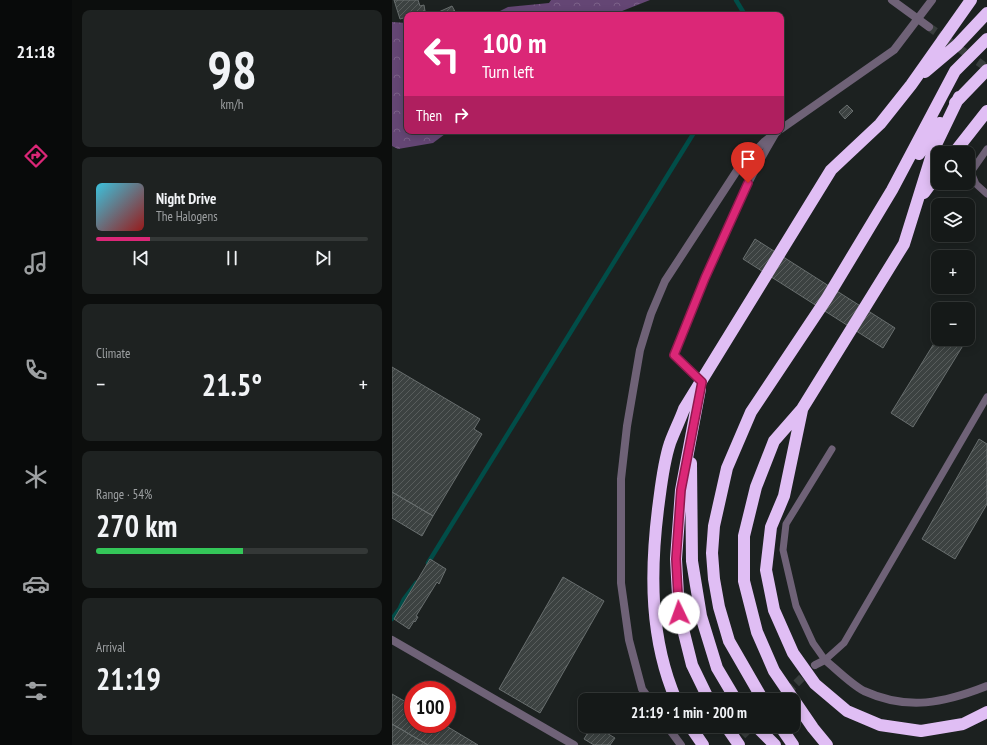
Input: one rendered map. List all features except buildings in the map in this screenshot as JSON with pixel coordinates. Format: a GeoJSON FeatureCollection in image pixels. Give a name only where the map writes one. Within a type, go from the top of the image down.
{"type":"FeatureCollection","features":[{"type":"Feature","properties":{"kind":"highway"},"geometry":{"type":"LineString","coordinates":[[673,693],[660,656],[653,602],[653,549],[661,489],[670,444],[684,409],[702,382],[830,170],[880,124],[911,85],[971,0]]}},
{"type":"Feature","properties":{"kind":"highway"},"geometry":{"type":"LineString","coordinates":[[911,85],[957,45],[987,13]]}},
{"type":"Feature","properties":{"kind":"highway"},"geometry":{"type":"LineString","coordinates":[[758,693],[728,641],[719,607],[714,579],[712,553],[714,526],[727,468],[751,412],[827,298],[892,190],[955,71],[987,39]]}},
{"type":"Feature","properties":{"kind":"highway"},"geometry":{"type":"LineString","coordinates":[[892,190],[959,97],[987,70]]}},
{"type":"Feature","properties":{"kind":"highway"},"geometry":{"type":"LineString","coordinates":[[827,745],[808,722],[774,671],[757,632],[744,581],[744,536],[756,487],[774,442],[802,409],[904,244],[933,151],[959,97]]}},
{"type":"Feature","properties":{"kind":"highway"},"geometry":{"type":"LineString","coordinates":[[960,146],[987,111]]}},
{"type":"Feature","properties":{"kind":"highway"},"geometry":{"type":"LineString","coordinates":[[919,198],[931,183]]}},
{"type":"Feature","properties":{"kind":"highway"},"geometry":{"type":"LineString","coordinates":[[702,382],[681,490],[676,559],[679,613],[692,665],[706,693]]}},
{"type":"Feature","properties":{"kind":"highway"},"geometry":{"type":"LineString","coordinates":[[802,409],[784,496],[771,527],[766,570],[774,610],[793,653],[814,684],[847,711],[880,725],[921,731],[963,724],[987,712]]}},
{"type":"Feature","properties":{"kind":"highway"},"geometry":{"type":"LineString","coordinates":[[691,434],[692,561],[701,616],[717,668],[732,693]]}},
{"type":"Feature","properties":{"kind":"highway"},"geometry":{"type":"LineString","coordinates":[[695,733],[703,745]]}},
{"type":"Feature","properties":{"kind":"highway"},"geometry":{"type":"LineString","coordinates":[[731,733],[739,745]]}},
{"type":"Feature","properties":{"kind":"highway"},"geometry":{"type":"LineString","coordinates":[[763,733],[775,745]]}},
{"type":"Feature","properties":{"kind":"highway"},"geometry":{"type":"LineString","coordinates":[[785,733],[793,745]]}},
{"type":"Feature","properties":{"kind":"street"},"geometry":{"type":"LineString","coordinates":[[892,0],[919,18],[929,27]]}},
{"type":"Feature","properties":{"kind":"street"},"geometry":{"type":"LineString","coordinates":[[784,127],[894,50],[932,0]]}},
{"type":"Feature","properties":{"kind":"street"},"geometry":{"type":"LineString","coordinates":[[645,693],[642,689],[631,647],[621,583],[621,479],[627,426],[640,350],[651,314],[665,281],[738,169],[764,142],[774,134]]}},
{"type":"Feature","properties":{"kind":"street"},"geometry":{"type":"LineString","coordinates":[[392,640],[574,745]]}},
{"type":"Feature","properties":{"kind":"street"},"geometry":{"type":"LineString","coordinates":[[815,664],[826,660],[863,690],[893,700],[916,703],[935,703],[958,698],[987,686]]}},
{"type":"Feature","properties":{"kind":"street"},"geometry":{"type":"LineString","coordinates":[[672,733],[680,745]]}},
{"type":"Feature","properties":{"kind":"lane"},"geometry":{"type":"LineString","coordinates":[[702,382],[674,355],[705,278],[754,170],[776,134]]}},
{"type":"Feature","properties":{"kind":"lane"},"geometry":{"type":"LineString","coordinates":[[987,149],[971,172],[976,184],[987,194]]}},
{"type":"Feature","properties":{"kind":"lane"},"geometry":{"type":"LineString","coordinates":[[832,449],[786,524],[783,550],[796,606],[813,643],[826,660],[844,643],[987,397]]}},
{"type":"Feature","properties":{"kind":"green space"},"geometry":{"type":"Polygon","coordinates":[[[551,0],[650,0],[620,12],[498,12],[508,7],[549,3],[551,0]]]}},
{"type":"Feature","properties":{"kind":"green space"},"geometry":{"type":"Polygon","coordinates":[[[392,22],[404,23],[404,134],[445,134],[433,143],[398,149],[392,146],[392,22]]]}},
{"type":"Feature","properties":{"kind":"waterway"},"geometry":{"type":"LineString","coordinates":[[736,0],[743,12]]}},
{"type":"Feature","properties":{"kind":"waterway"},"geometry":{"type":"LineString","coordinates":[[428,563],[693,134]]}},
{"type":"Feature","properties":{"kind":"waterway"},"geometry":{"type":"LineString","coordinates":[[392,619],[416,583]]}},
{"type":"Feature","properties":{"kind":"tunnel"},"geometry":{"type":"LineString","coordinates":[[929,27],[987,68]]}},
{"type":"Feature","properties":{"kind":"tunnel"},"geometry":{"type":"LineString","coordinates":[[786,693],[815,665]]}},
{"type":"Feature","properties":{"kind":"tunnel"},"geometry":{"type":"LineString","coordinates":[[734,744],[745,733]]}},
{"type":"Feature","properties":{"kind":"route"},"geometry":{"type":"LineString","coordinates":[[679,613],[676,559],[681,490],[702,382],[674,355],[705,278],[748,183]]}}]}
